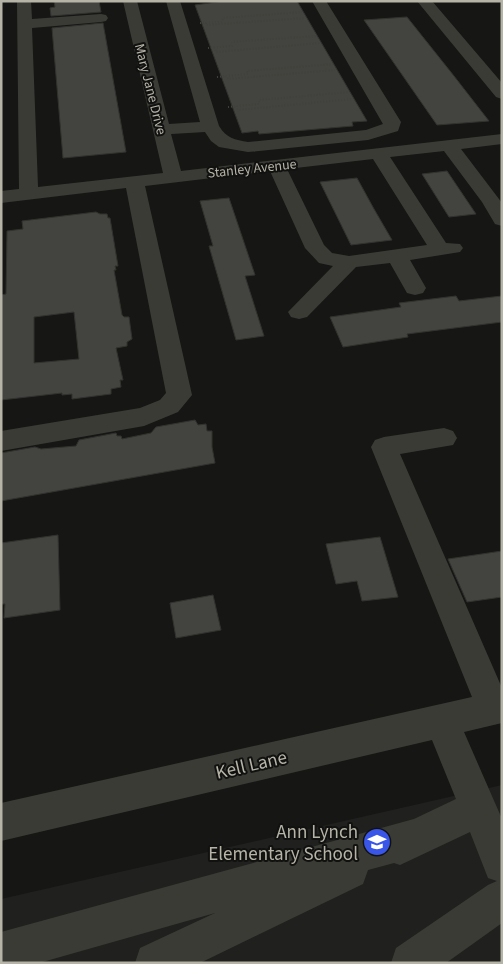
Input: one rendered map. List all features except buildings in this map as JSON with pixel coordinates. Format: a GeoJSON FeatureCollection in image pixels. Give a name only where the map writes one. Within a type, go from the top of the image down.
{"type":"FeatureCollection","features":[{"type":"Feature","properties":{"kind":"street"},"geometry":{"type":"LineString","coordinates":[[24,1],[29,193]]}},
{"type":"Feature","properties":{"kind":"street"},"geometry":{"type":"LineString","coordinates":[[131,5],[153,8],[173,4],[210,126],[216,137],[229,145],[248,147],[368,135],[392,127],[392,122],[320,1]]}},
{"type":"Feature","properties":{"kind":"street"},"geometry":{"type":"LineString","coordinates":[[424,1],[502,94]]}},
{"type":"Feature","properties":{"kind":"street","name":"Mary Jane Drive"},"geometry":{"type":"LineString","coordinates":[[131,5],[173,177]]}},
{"type":"Feature","properties":{"kind":"street"},"geometry":{"type":"LineString","coordinates":[[25,24],[102,18]]}},
{"type":"Feature","properties":{"kind":"street"},"geometry":{"type":"LineString","coordinates":[[161,130],[210,126]]}},
{"type":"Feature","properties":{"kind":"street","name":"Stanley Avenue"},"geometry":{"type":"LineString","coordinates":[[1,197],[502,139]]}},
{"type":"Feature","properties":{"kind":"street"},"geometry":{"type":"LineString","coordinates":[[449,145],[491,201],[502,220]]}},
{"type":"Feature","properties":{"kind":"street"},"geometry":{"type":"LineString","coordinates":[[276,165],[315,248],[326,259],[349,262],[446,249],[378,153]]}},
{"type":"Feature","properties":{"kind":"street"},"geometry":{"type":"LineString","coordinates":[[1,441],[144,417],[169,406],[179,395],[134,181]]}},
{"type":"Feature","properties":{"kind":"street"},"geometry":{"type":"LineString","coordinates":[[396,256],[415,288]]}},
{"type":"Feature","properties":{"kind":"street"},"geometry":{"type":"LineString","coordinates":[[299,312],[349,262]]}},
{"type":"Feature","properties":{"kind":"street"},"geometry":{"type":"LineString","coordinates":[[444,438],[384,447],[498,708]]}},
{"type":"Feature","properties":{"kind":"street","name":"Kell Lane"},"geometry":{"type":"LineString","coordinates":[[1,822],[498,708]]}},
{"type":"Feature","properties":{"kind":"street"},"geometry":{"type":"LineString","coordinates":[[441,720],[502,864]]}},
{"type":"Feature","properties":{"kind":"street"},"geometry":{"type":"LineString","coordinates":[[154,963],[478,808]]}},
{"type":"Feature","properties":{"kind":"street"},"geometry":{"type":"LineString","coordinates":[[1,953],[415,838]]}},
{"type":"Feature","properties":{"kind":"street"},"geometry":{"type":"LineString","coordinates":[[411,963],[502,899]]}},
{"type":"Feature","properties":{"kind":"path"},"geometry":{"type":"LineString","coordinates":[[197,1],[216,1]]}},
{"type":"Feature","properties":{"kind":"path"},"geometry":{"type":"LineString","coordinates":[[180,25],[222,22],[224,21],[223,18],[304,12]]}},
{"type":"Feature","properties":{"kind":"path"},"geometry":{"type":"LineString","coordinates":[[252,16],[255,22]]}},
{"type":"Feature","properties":{"kind":"path"},"geometry":{"type":"LineString","coordinates":[[205,23],[206,25],[308,18]]}},
{"type":"Feature","properties":{"kind":"path"},"geometry":{"type":"LineString","coordinates":[[187,49],[233,46],[232,42],[318,36]]}},
{"type":"Feature","properties":{"kind":"path"},"geometry":{"type":"LineString","coordinates":[[263,40],[267,48]]}},
{"type":"Feature","properties":{"kind":"path"},"geometry":{"type":"LineString","coordinates":[[214,47],[216,52],[321,43]]}},
{"type":"Feature","properties":{"kind":"path"},"geometry":{"type":"LineString","coordinates":[[196,79],[248,74],[247,71],[333,64]]}},
{"type":"Feature","properties":{"kind":"path"},"geometry":{"type":"LineString","coordinates":[[226,76],[228,79],[340,70]]}},
{"type":"Feature","properties":{"kind":"path"},"geometry":{"type":"LineString","coordinates":[[205,109],[259,104],[259,100],[350,92]]}},
{"type":"Feature","properties":{"kind":"path"},"geometry":{"type":"LineString","coordinates":[[236,106],[238,110],[355,99]]}},
{"type":"Feature","properties":{"kind":"shaded area","name":"Ann Lynch Elementary School"},"geometry":{"type":"Polygon","coordinates":[[[502,785],[502,963],[1,963],[1,899],[502,785]]]}},
{"type":"Feature","properties":{"kind":"place","name":"Ann Lynch Elementary School"},"geometry":{"type":"Point","coordinates":[377,842]}}]}
